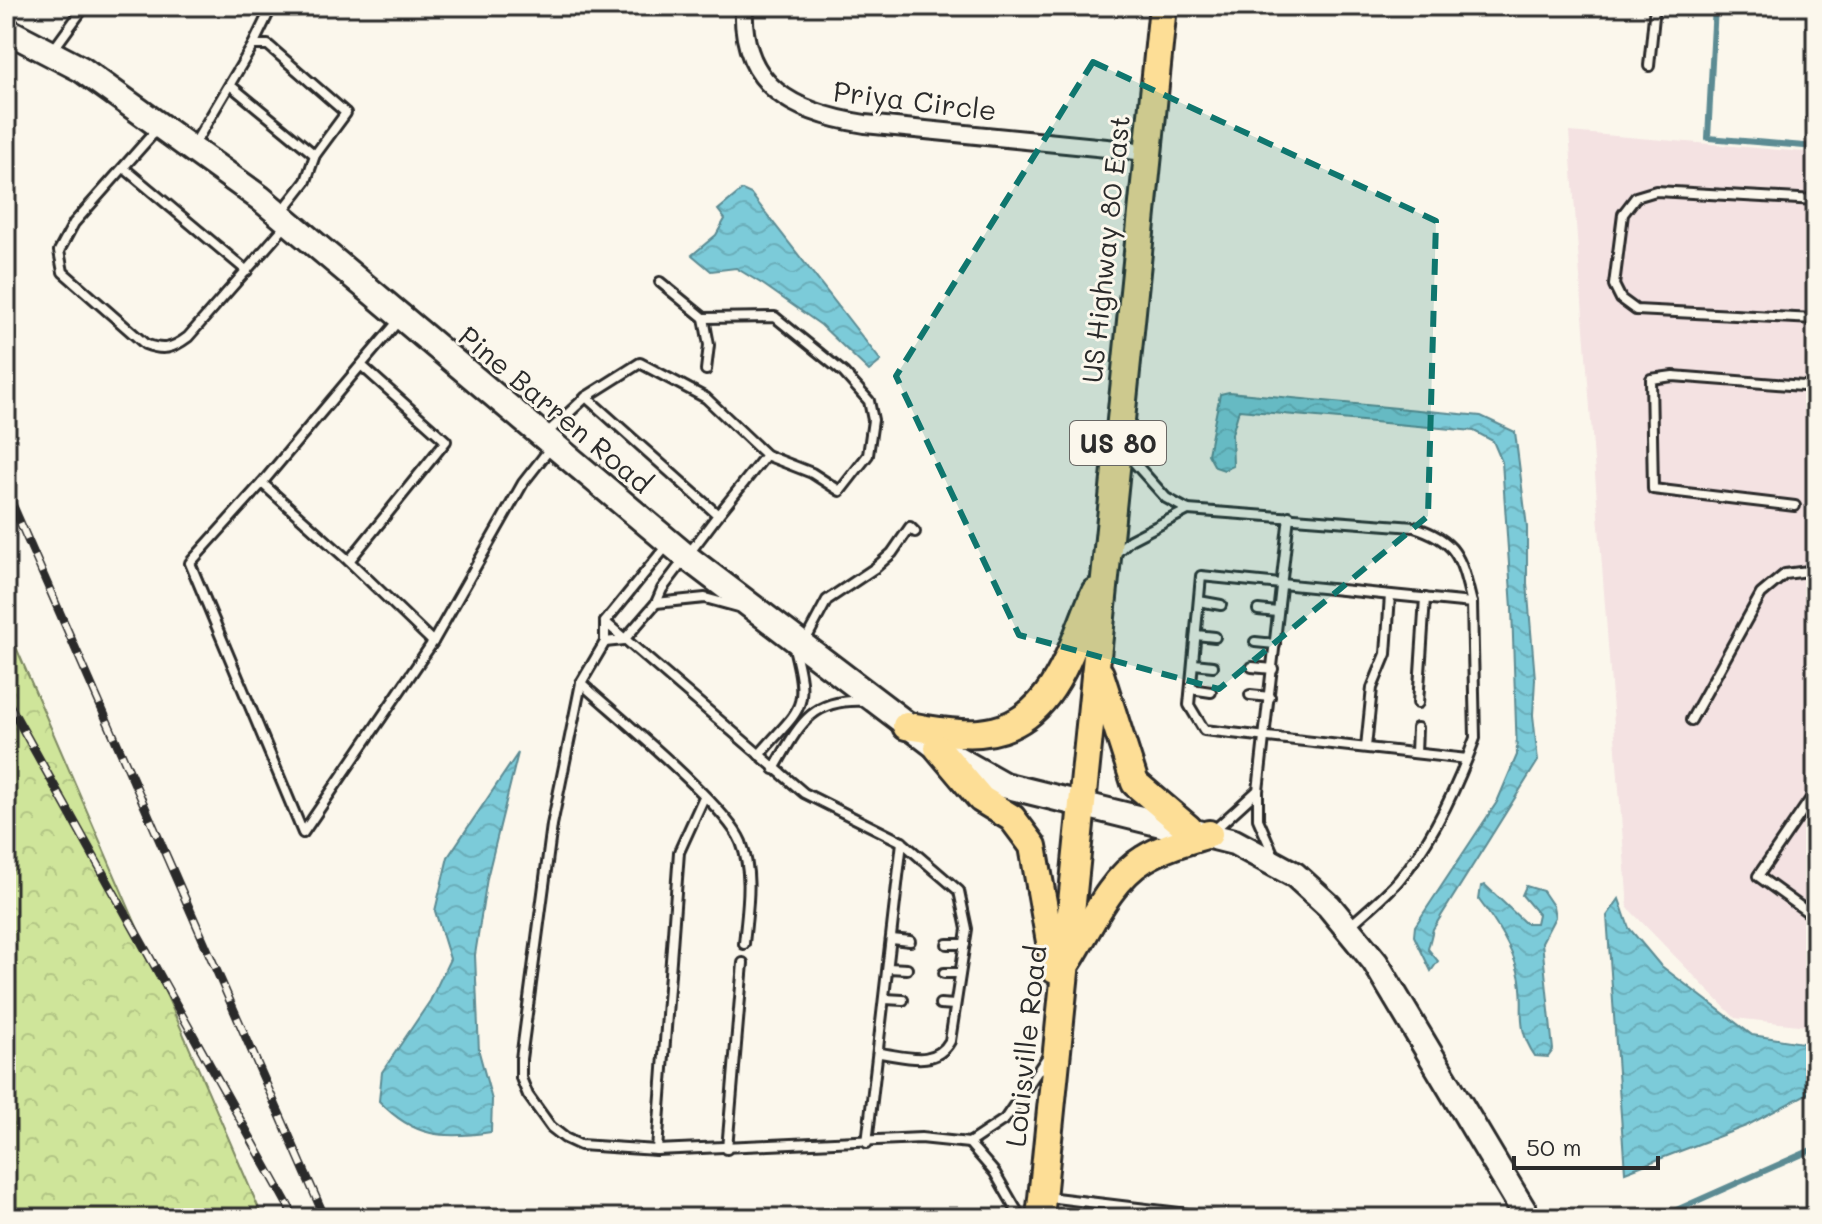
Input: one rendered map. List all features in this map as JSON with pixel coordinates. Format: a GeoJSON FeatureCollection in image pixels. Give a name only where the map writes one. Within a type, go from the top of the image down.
{"type":"FeatureCollection","features":[{"type":"Feature","properties":{"kind":"main road","name":"US Highway 80 East"},"geometry":{"type":"LineString","coordinates":[[1076,880],[1095,658],[1109,559],[1163,6]]}},
{"type":"Feature","properties":{"kind":"main road","name":"Pine Barren Road"},"geometry":{"type":"LineString","coordinates":[[6,30],[81,69],[284,218],[679,551],[938,748],[1004,785],[1198,831],[1277,863],[1310,888],[1348,927],[1375,962],[1528,1218]]}},
{"type":"Feature","properties":{"kind":"main road"},"geometry":{"type":"LineString","coordinates":[[906,726],[977,733],[1011,726],[1033,712],[1051,693],[1109,559]]}},
{"type":"Feature","properties":{"kind":"main road"},"geometry":{"type":"LineString","coordinates":[[1063,969],[1112,890],[1133,867],[1198,831],[1135,783],[1095,658]]}},
{"type":"Feature","properties":{"kind":"main road"},"geometry":{"type":"LineString","coordinates":[[938,748],[981,799],[1012,818],[1033,846],[1060,1003]]}},
{"type":"Feature","properties":{"kind":"main road","name":"Louisville Road"},"geometry":{"type":"LineString","coordinates":[[1041,1207],[1063,969],[1076,880]]}},
{"type":"Feature","properties":{"kind":"street","name":"Priya Circle"},"geometry":{"type":"LineString","coordinates":[[744,6],[746,38],[753,62],[766,83],[804,109],[831,119],[1147,152]]}},
{"type":"Feature","properties":{"kind":"lane"},"geometry":{"type":"LineString","coordinates":[[51,53],[85,6]]}},
{"type":"Feature","properties":{"kind":"lane"},"geometry":{"type":"LineString","coordinates":[[192,149],[253,45],[272,6]]}},
{"type":"Feature","properties":{"kind":"lane"},"geometry":{"type":"LineString","coordinates":[[1649,66],[1655,6]]}},
{"type":"Feature","properties":{"kind":"lane"},"geometry":{"type":"LineString","coordinates":[[160,125],[74,223],[59,251],[63,272],[145,344],[160,350],[175,347],[200,326],[247,271],[306,181],[315,155],[346,113],[268,45],[253,45]]}},
{"type":"Feature","properties":{"kind":"lane"},"geometry":{"type":"LineString","coordinates":[[230,85],[315,155]]}},
{"type":"Feature","properties":{"kind":"lane"},"geometry":{"type":"LineString","coordinates":[[124,168],[247,271]]}},
{"type":"Feature","properties":{"kind":"lane"},"geometry":{"type":"LineString","coordinates":[[1816,200],[1656,191],[1636,197],[1623,214],[1614,285],[1621,299],[1636,310],[1816,319]]}},
{"type":"Feature","properties":{"kind":"lane"},"geometry":{"type":"LineString","coordinates":[[401,318],[190,563],[303,833],[433,642],[547,442],[586,397],[640,363],[706,398],[766,455],[812,473],[840,491],[868,455],[873,420],[869,401],[844,373],[775,317],[704,318],[660,282]]}},
{"type":"Feature","properties":{"kind":"lane"},"geometry":{"type":"LineString","coordinates":[[704,318],[709,345],[706,370]]}},
{"type":"Feature","properties":{"kind":"lane"},"geometry":{"type":"LineString","coordinates":[[349,561],[446,441],[361,365]]}},
{"type":"Feature","properties":{"kind":"lane"},"geometry":{"type":"LineString","coordinates":[[1795,506],[1653,489],[1651,379],[1673,376],[1816,387]]}},
{"type":"Feature","properties":{"kind":"lane"},"geometry":{"type":"LineString","coordinates":[[586,397],[718,515]]}},
{"type":"Feature","properties":{"kind":"lane"},"geometry":{"type":"LineString","coordinates":[[1118,443],[1166,498],[1188,510],[1414,527],[1443,536],[1461,560],[1472,603],[1475,738],[1441,817],[1399,880],[1348,927]]}},
{"type":"Feature","properties":{"kind":"lane"},"geometry":{"type":"LineString","coordinates":[[766,455],[718,515],[605,622],[605,642],[581,683],[552,825],[521,1078],[539,1113],[565,1138],[580,1145],[657,1150],[867,1143],[921,1138],[969,1143],[1005,1119],[1057,1042]]}},
{"type":"Feature","properties":{"kind":"lane"},"geometry":{"type":"LineString","coordinates":[[262,483],[433,642]]}},
{"type":"Feature","properties":{"kind":"lane"},"geometry":{"type":"LineString","coordinates":[[1109,559],[1130,540],[1188,510]]}},
{"type":"Feature","properties":{"kind":"lane"},"geometry":{"type":"LineString","coordinates":[[1277,863],[1258,819],[1258,791],[1289,516]]}},
{"type":"Feature","properties":{"kind":"lane"},"geometry":{"type":"LineString","coordinates":[[759,755],[803,699],[797,643],[827,600],[875,568],[892,553],[910,527],[915,532]]}},
{"type":"Feature","properties":{"kind":"lane"},"geometry":{"type":"LineString","coordinates":[[605,642],[624,640],[656,603],[679,551]]}},
{"type":"Feature","properties":{"kind":"lane"},"geometry":{"type":"LineString","coordinates":[[1691,720],[1761,594],[1785,574],[1816,570]]}},
{"type":"Feature","properties":{"kind":"lane"},"geometry":{"type":"LineString","coordinates":[[1467,759],[1204,730],[1189,705],[1201,576],[1472,603]]}},
{"type":"Feature","properties":{"kind":"lane"},"geometry":{"type":"LineString","coordinates":[[1366,747],[1372,688],[1386,654],[1390,595]]}},
{"type":"Feature","properties":{"kind":"lane"},"geometry":{"type":"LineString","coordinates":[[656,603],[705,598],[760,614]]}},
{"type":"Feature","properties":{"kind":"lane"},"geometry":{"type":"LineString","coordinates":[[1418,703],[1425,598]]}},
{"type":"Feature","properties":{"kind":"lane"},"geometry":{"type":"LineString","coordinates":[[1199,601],[1221,605]]}},
{"type":"Feature","properties":{"kind":"lane"},"geometry":{"type":"LineString","coordinates":[[1258,610],[1277,612]]}},
{"type":"Feature","properties":{"kind":"lane"},"geometry":{"type":"LineString","coordinates":[[605,622],[815,801],[902,842],[959,891],[967,915],[950,1041],[937,1057],[879,1053]]}},
{"type":"Feature","properties":{"kind":"lane"},"geometry":{"type":"LineString","coordinates":[[1196,635],[1215,637]]}},
{"type":"Feature","properties":{"kind":"lane"},"geometry":{"type":"LineString","coordinates":[[1255,642],[1275,644]]}},
{"type":"Feature","properties":{"kind":"lane"},"geometry":{"type":"LineString","coordinates":[[1194,664],[1213,666]]}},
{"type":"Feature","properties":{"kind":"lane"},"geometry":{"type":"LineString","coordinates":[[1252,667],[1273,669]]}},
{"type":"Feature","properties":{"kind":"lane"},"geometry":{"type":"LineString","coordinates":[[581,683],[704,797],[728,821],[740,839],[749,878],[744,944]]}},
{"type":"Feature","properties":{"kind":"lane"},"geometry":{"type":"LineString","coordinates":[[1191,689],[1211,692]]}},
{"type":"Feature","properties":{"kind":"lane"},"geometry":{"type":"LineString","coordinates":[[1250,695],[1270,697]]}},
{"type":"Feature","properties":{"kind":"lane"},"geometry":{"type":"LineString","coordinates":[[774,769],[810,714],[834,703],[873,701]]}},
{"type":"Feature","properties":{"kind":"lane"},"geometry":{"type":"LineString","coordinates":[[1416,753],[1417,728]]}},
{"type":"Feature","properties":{"kind":"lane"},"geometry":{"type":"LineString","coordinates":[[1198,831],[1258,791]]}},
{"type":"Feature","properties":{"kind":"lane"},"geometry":{"type":"LineString","coordinates":[[1816,791],[1758,876],[1816,918]]}},
{"type":"Feature","properties":{"kind":"lane"},"geometry":{"type":"LineString","coordinates":[[657,1150],[679,852],[704,797]]}},
{"type":"Feature","properties":{"kind":"lane"},"geometry":{"type":"LineString","coordinates":[[867,1143],[902,842]]}},
{"type":"Feature","properties":{"kind":"lane"},"geometry":{"type":"LineString","coordinates":[[892,939],[910,941]]}},
{"type":"Feature","properties":{"kind":"lane"},"geometry":{"type":"LineString","coordinates":[[947,944],[965,944]]}},
{"type":"Feature","properties":{"kind":"lane"},"geometry":{"type":"LineString","coordinates":[[727,1149],[743,963]]}},
{"type":"Feature","properties":{"kind":"lane"},"geometry":{"type":"LineString","coordinates":[[888,968],[907,969]]}},
{"type":"Feature","properties":{"kind":"lane"},"geometry":{"type":"LineString","coordinates":[[944,973],[960,973]]}},
{"type":"Feature","properties":{"kind":"lane"},"geometry":{"type":"LineString","coordinates":[[885,999],[903,1000]]}},
{"type":"Feature","properties":{"kind":"lane"},"geometry":{"type":"LineString","coordinates":[[940,1004],[955,1005]]}},
{"type":"Feature","properties":{"kind":"lane"},"geometry":{"type":"LineString","coordinates":[[969,1143],[995,1173],[1021,1218]]}},
{"type":"Feature","properties":{"kind":"lane"},"geometry":{"type":"LineString","coordinates":[[1041,1207],[1221,1218]]}},
{"type":"Feature","properties":{"kind":"highlighted area"},"geometry":{"type":"Polygon","coordinates":[[[1093,62],[1436,221],[1428,516],[1219,689],[1019,635],[896,376],[1093,62]]]}},
{"type":"Feature","properties":{"kind":"shaded area"},"geometry":{"type":"Polygon","coordinates":[[[1569,132],[1816,153],[1816,1027],[1735,1018],[1628,908],[1569,132]]]}},
{"type":"Feature","properties":{"kind":"green space"},"geometry":{"type":"Polygon","coordinates":[[[6,624],[263,1218],[6,1218],[6,624]]]}},
{"type":"Feature","properties":{"kind":"water"},"geometry":{"type":"Polygon","coordinates":[[[742,190],[751,194],[881,361],[869,371],[821,325],[764,285],[736,268],[711,271],[692,255],[716,235],[725,219],[718,210],[742,190]]]}},
{"type":"Feature","properties":{"kind":"water"},"geometry":{"type":"Polygon","coordinates":[[[1229,392],[1481,416],[1515,432],[1527,527],[1527,583],[1535,679],[1533,715],[1538,761],[1433,929],[1428,949],[1438,961],[1431,971],[1414,936],[1415,926],[1497,802],[1517,755],[1512,608],[1502,462],[1493,441],[1474,431],[1239,410],[1232,434],[1233,466],[1224,470],[1215,467],[1208,454],[1220,394],[1229,392]]]}},
{"type":"Feature","properties":{"kind":"water"},"geometry":{"type":"Polygon","coordinates":[[[518,753],[487,878],[475,955],[479,1052],[492,1100],[491,1132],[459,1135],[430,1133],[405,1122],[379,1101],[382,1072],[430,1001],[450,959],[435,911],[448,857],[518,753]]]}},
{"type":"Feature","properties":{"kind":"water"},"geometry":{"type":"Polygon","coordinates":[[[1485,885],[1525,923],[1536,923],[1538,914],[1522,895],[1526,886],[1543,891],[1553,906],[1555,917],[1542,942],[1553,1050],[1548,1057],[1535,1056],[1528,1044],[1522,1023],[1518,971],[1502,934],[1479,900],[1481,886],[1485,885]]]}},
{"type":"Feature","properties":{"kind":"water"},"geometry":{"type":"Polygon","coordinates":[[[1619,899],[1629,928],[1660,965],[1752,1035],[1816,1045],[1816,1089],[1746,1126],[1625,1172],[1607,916],[1619,899]]]}},
{"type":"Feature","properties":{"kind":"waterway"},"geometry":{"type":"LineString","coordinates":[[1715,6],[1708,138],[1816,147]]}},
{"type":"Feature","properties":{"kind":"waterway"},"geometry":{"type":"LineString","coordinates":[[1663,1216],[1816,1148]]}},
{"type":"Feature","properties":{"kind":"railway"},"geometry":{"type":"LineString","coordinates":[[6,490],[325,1218]]}},
{"type":"Feature","properties":{"kind":"railway"},"geometry":{"type":"LineString","coordinates":[[6,699],[295,1218]]}}]}
